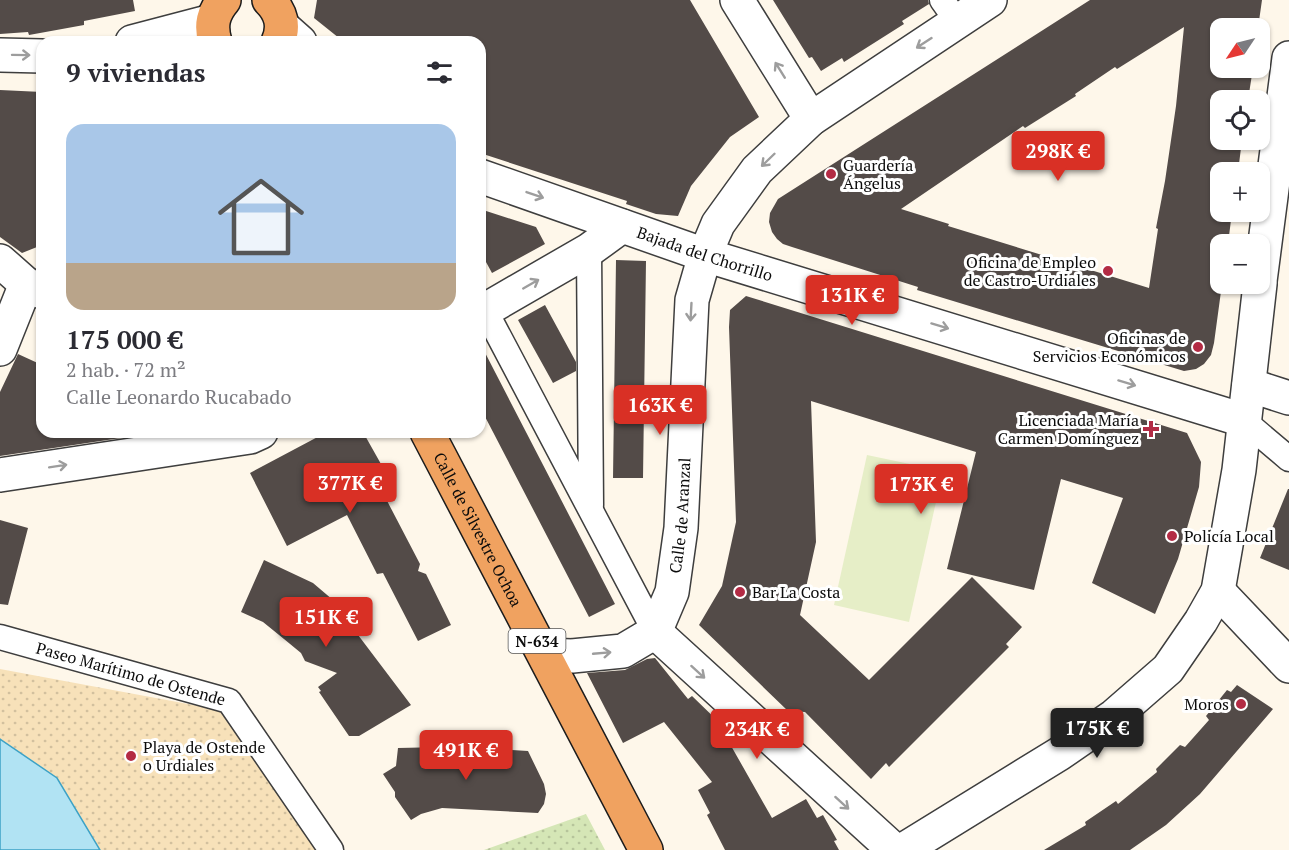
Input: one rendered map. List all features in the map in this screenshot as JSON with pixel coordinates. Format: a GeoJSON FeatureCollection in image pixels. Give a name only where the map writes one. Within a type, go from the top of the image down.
{"type":"FeatureCollection","features":[{"type":"Feature","properties":{"kind":"highway","name":"Calle de Silvestre Ochoa"},"geometry":{"type":"LineString","coordinates":[[430,438],[646,850]]}},
{"type":"Feature","properties":{"kind":"street"},"geometry":{"type":"LineString","coordinates":[[737,0],[811,119]]}},
{"type":"Feature","properties":{"kind":"street","name":"Calle de Aranzal"},"geometry":{"type":"LineString","coordinates":[[655,632],[672,592],[679,539],[692,300],[705,255],[718,224],[758,170],[811,119],[950,11],[990,0]]}},
{"type":"Feature","properties":{"kind":"street"},"geometry":{"type":"LineString","coordinates":[[157,36],[219,13]]}},
{"type":"Feature","properties":{"kind":"street"},"geometry":{"type":"LineString","coordinates":[[0,55],[36,56]]}},
{"type":"Feature","properties":{"kind":"street"},"geometry":{"type":"LineString","coordinates":[[1266,234],[1289,58]]}},
{"type":"Feature","properties":{"kind":"street","name":"Bajada del Chorrillo"},"geometry":{"type":"LineString","coordinates":[[486,178],[705,255],[1243,420]]}},
{"type":"Feature","properties":{"kind":"street"},"geometry":{"type":"LineString","coordinates":[[486,309],[589,250],[622,226]]}},
{"type":"Feature","properties":{"kind":"street"},"geometry":{"type":"LineString","coordinates":[[589,250],[591,510]]}},
{"type":"Feature","properties":{"kind":"street"},"geometry":{"type":"LineString","coordinates":[[0,261],[34,288],[0,349]]}},
{"type":"Feature","properties":{"kind":"street"},"geometry":{"type":"LineString","coordinates":[[903,850],[1041,766],[1114,716],[1168,669],[1201,621],[1218,591],[1239,470],[1259,294]]}},
{"type":"Feature","properties":{"kind":"street"},"geometry":{"type":"LineString","coordinates":[[486,317],[655,632],[894,850]]}},
{"type":"Feature","properties":{"kind":"street"},"geometry":{"type":"LineString","coordinates":[[1249,384],[1289,398]]}},
{"type":"Feature","properties":{"kind":"street"},"geometry":{"type":"LineString","coordinates":[[1243,420],[1289,459]]}},
{"type":"Feature","properties":{"kind":"street"},"geometry":{"type":"LineString","coordinates":[[0,475],[243,438]]}},
{"type":"Feature","properties":{"kind":"street"},"geometry":{"type":"LineString","coordinates":[[1218,591],[1289,666]]}},
{"type":"Feature","properties":{"kind":"street"},"geometry":{"type":"LineString","coordinates":[[545,655],[572,656],[623,651],[655,632]]}},
{"type":"Feature","properties":{"kind":"street","name":"Paseo Marítimo de Ostende"},"geometry":{"type":"LineString","coordinates":[[0,637],[229,701],[331,850]]}},
{"type":"Feature","properties":{"kind":"sand","name":"Playa de Ostende o Urdiales"},"geometry":{"type":"Polygon","coordinates":[[[0,669],[231,712],[324,850],[41,850],[0,800],[0,669]]]}},
{"type":"Feature","properties":{"kind":"green space"},"geometry":{"type":"Polygon","coordinates":[[[867,455],[943,471],[909,622],[834,605],[867,455]]]}},
{"type":"Feature","properties":{"kind":"green space"},"geometry":{"type":"Polygon","coordinates":[[[586,814],[605,850],[484,850],[586,814]]]}},
{"type":"Feature","properties":{"kind":"water"},"geometry":{"type":"Polygon","coordinates":[[[0,739],[57,778],[100,850],[0,850],[0,739]]]}},
{"type":"Feature","properties":{"kind":"building"},"geometry":{"type":"Polygon","coordinates":[[[0,0],[133,0],[135,11],[84,21],[84,25],[29,35],[28,32],[0,34],[0,0]]]}},
{"type":"Feature","properties":{"kind":"building"},"geometry":{"type":"Polygon","coordinates":[[[317,0],[690,0],[759,117],[730,137],[691,186],[678,216],[656,214],[626,204],[627,201],[486,155],[486,36],[336,36],[314,18],[317,0]]]}},
{"type":"Feature","properties":{"kind":"building"},"geometry":{"type":"Polygon","coordinates":[[[773,0],[928,0],[929,4],[902,21],[904,24],[844,62],[842,58],[821,71],[812,57],[809,58],[773,0]]]}},
{"type":"Feature","properties":{"kind":"building"},"geometry":{"type":"Polygon","coordinates":[[[1090,0],[1262,0],[1259,18],[1210,18],[1210,78],[1251,78],[1250,90],[1210,90],[1210,150],[1241,150],[1239,162],[1210,162],[1210,222],[1231,222],[1229,234],[1210,234],[1210,294],[1221,294],[1211,355],[1204,364],[1196,369],[1184,371],[917,290],[918,287],[783,244],[772,232],[769,222],[770,213],[778,199],[1090,0]],[[1184,27],[1117,69],[1115,67],[1075,94],[1076,96],[1025,128],[1023,126],[901,209],[949,224],[948,226],[1149,288],[1158,229],[1156,228],[1165,181],[1184,27]]]}},
{"type":"Feature","properties":{"kind":"building"},"geometry":{"type":"Polygon","coordinates":[[[0,90],[36,92],[36,247],[22,253],[0,237],[0,90]]]}},
{"type":"Feature","properties":{"kind":"building"},"geometry":{"type":"Polygon","coordinates":[[[486,211],[536,227],[545,244],[492,273],[486,262],[486,211]]]}},
{"type":"Feature","properties":{"kind":"building"},"geometry":{"type":"Polygon","coordinates":[[[616,260],[646,261],[643,478],[613,478],[616,260]]]}},
{"type":"Feature","properties":{"kind":"building"},"geometry":{"type":"Polygon","coordinates":[[[746,296],[1187,433],[1201,462],[1199,487],[1178,559],[1155,614],[1092,583],[1123,498],[1061,479],[1034,590],[947,569],[976,452],[811,401],[816,542],[800,615],[869,680],[972,577],[1022,627],[1006,644],[1009,647],[889,767],[886,763],[871,779],[805,712],[788,711],[699,625],[722,586],[736,522],[729,327],[730,310],[746,296]]]}},
{"type":"Feature","properties":{"kind":"building"},"geometry":{"type":"Polygon","coordinates":[[[545,305],[576,362],[576,371],[553,383],[518,320],[545,305]]]}},
{"type":"Feature","properties":{"kind":"building"},"geometry":{"type":"Polygon","coordinates":[[[18,354],[36,362],[36,438],[121,438],[0,456],[0,392],[18,354]]]}},
{"type":"Feature","properties":{"kind":"building"},"geometry":{"type":"Polygon","coordinates":[[[486,355],[615,604],[589,617],[486,419],[486,355]]]}},
{"type":"Feature","properties":{"kind":"building"},"geometry":{"type":"Polygon","coordinates":[[[316,438],[366,438],[395,489],[384,495],[420,564],[418,571],[426,574],[451,625],[418,641],[383,573],[377,574],[347,515],[287,546],[250,473],[316,438]]]}},
{"type":"Feature","properties":{"kind":"building"},"geometry":{"type":"Polygon","coordinates":[[[1289,489],[1289,570],[1260,558],[1289,489]]]}},
{"type":"Feature","properties":{"kind":"building"},"geometry":{"type":"Polygon","coordinates":[[[0,520],[28,528],[8,605],[0,604],[0,520]]]}},
{"type":"Feature","properties":{"kind":"building"},"geometry":{"type":"Polygon","coordinates":[[[264,560],[313,583],[333,600],[351,621],[349,623],[411,705],[359,736],[349,736],[319,692],[321,691],[318,687],[337,673],[305,661],[301,653],[263,622],[241,612],[264,560]]]}},
{"type":"Feature","properties":{"kind":"building"},"geometry":{"type":"Polygon","coordinates":[[[655,658],[688,699],[692,696],[724,727],[723,729],[729,734],[726,737],[772,818],[806,799],[817,818],[823,815],[837,840],[834,841],[839,850],[725,850],[707,815],[710,813],[698,790],[712,782],[664,722],[623,743],[587,673],[625,670],[647,659],[655,658]]]}},
{"type":"Feature","properties":{"kind":"building"},"geometry":{"type":"Polygon","coordinates":[[[1237,685],[1273,709],[1200,794],[1166,825],[1130,850],[1044,850],[1086,825],[1085,822],[1116,801],[1118,804],[1157,772],[1156,769],[1180,745],[1185,747],[1209,720],[1206,716],[1227,690],[1231,692],[1237,685]]]}},
{"type":"Feature","properties":{"kind":"building"},"geometry":{"type":"Polygon","coordinates":[[[443,747],[458,766],[469,759],[463,747],[528,751],[544,784],[546,794],[544,804],[538,813],[442,808],[421,814],[411,820],[383,774],[396,766],[398,748],[443,747]]]}},
{"type":"Feature","properties":{"kind":"place","name":"Guardería Ángelus"},"geometry":{"type":"Point","coordinates":[831,174]}},
{"type":"Feature","properties":{"kind":"place","name":"Oficina de Empleo de Castro-Urdiales"},"geometry":{"type":"Point","coordinates":[1108,271]}},
{"type":"Feature","properties":{"kind":"place","name":"Oficinas de Servicios Económicos"},"geometry":{"type":"Point","coordinates":[1198,347]}},
{"type":"Feature","properties":{"kind":"place","name":"Licenciada María Carmen Domínguez"},"geometry":{"type":"Point","coordinates":[1151,429]}},
{"type":"Feature","properties":{"kind":"place","name":"Policía Local"},"geometry":{"type":"Point","coordinates":[1172,536]}},
{"type":"Feature","properties":{"kind":"place","name":"Bar La Costa"},"geometry":{"type":"Point","coordinates":[740,592]}},
{"type":"Feature","properties":{"kind":"place","name":"Moros"},"geometry":{"type":"Point","coordinates":[1241,704]}},
{"type":"Feature","properties":{"kind":"place","name":"Playa de Ostende o Urdiales"},"geometry":{"type":"Point","coordinates":[131,756]}}]}
